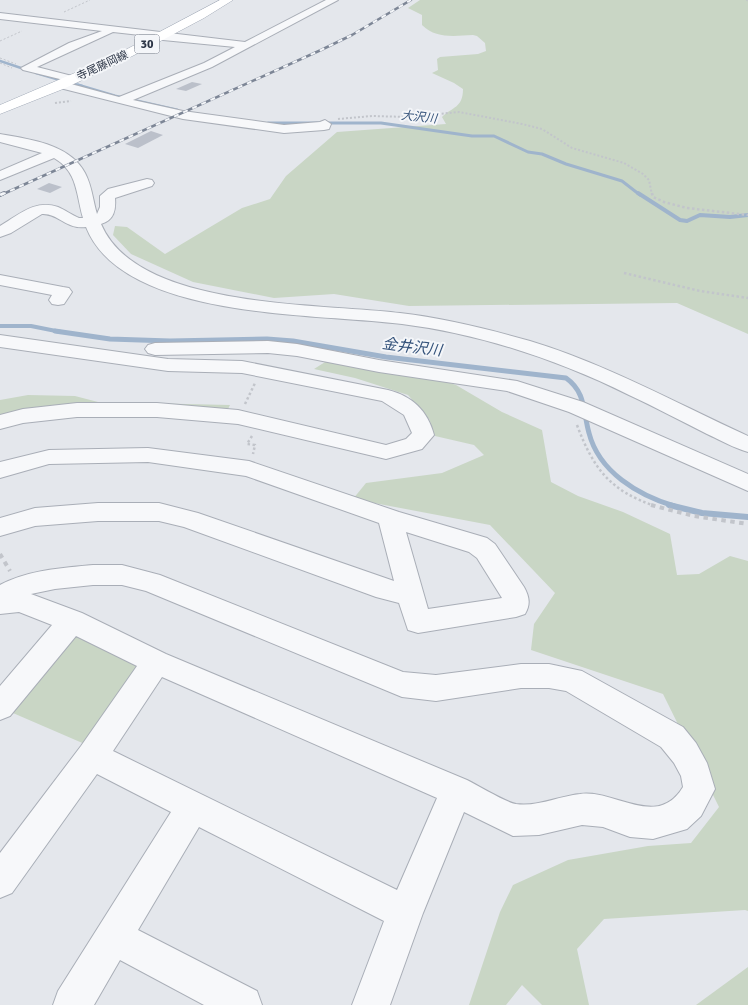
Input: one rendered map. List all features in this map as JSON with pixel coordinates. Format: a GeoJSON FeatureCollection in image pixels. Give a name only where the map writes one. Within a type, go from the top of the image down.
{"type":"FeatureCollection","features":[{"type":"Feature","properties":{"kind":"main road","name":"寺尾藤岡線"},"geometry":{"type":"LineString","coordinates":[[0,110],[165,36],[228,0]]}},
{"type":"Feature","properties":{"kind":"street"},"geometry":{"type":"LineString","coordinates":[[120,101],[208,65],[333,0]]}},
{"type":"Feature","properties":{"kind":"street"},"geometry":{"type":"LineString","coordinates":[[289,9],[312,12]]}},
{"type":"Feature","properties":{"kind":"street"},"geometry":{"type":"LineString","coordinates":[[0,16],[245,45]]}},
{"type":"Feature","properties":{"kind":"street"},"geometry":{"type":"LineString","coordinates":[[113,30],[73,45],[27,68],[120,101],[183,115],[284,129],[324,126],[328,122]]}},
{"type":"Feature","properties":{"kind":"street"},"geometry":{"type":"LineString","coordinates":[[0,138],[36,146],[53,153],[74,166],[79,175],[90,222],[98,239],[126,265],[158,281],[184,291],[261,306],[414,320],[523,345],[581,366],[648,395],[748,444]]}},
{"type":"Feature","properties":{"kind":"street"},"geometry":{"type":"LineString","coordinates":[[1,175],[53,153]]}},
{"type":"Feature","properties":{"kind":"street"},"geometry":{"type":"LineString","coordinates":[[0,232],[32,212],[42,209],[59,212],[75,223],[90,222],[106,217],[109,210],[107,196],[113,192],[147,183]]}},
{"type":"Feature","properties":{"kind":"street"},"geometry":{"type":"LineString","coordinates":[[0,280],[63,292],[58,300]]}},
{"type":"Feature","properties":{"kind":"street"},"geometry":{"type":"LineString","coordinates":[[0,422],[23,416],[76,410],[157,410],[229,416],[386,452],[414,444],[423,435],[417,414],[404,403],[388,396],[242,367],[132,362],[10,342]]}},
{"type":"Feature","properties":{"kind":"street"},"geometry":{"type":"LineString","coordinates":[[10,342],[65,342],[120,348],[169,350],[258,347],[297,350],[379,366],[510,385],[580,409],[748,483]]}},
{"type":"Feature","properties":{"kind":"street"},"geometry":{"type":"LineString","coordinates":[[0,470],[14,464],[49,457],[148,455],[249,469],[390,518],[478,545],[486,552],[515,594],[516,606],[418,622],[390,518]]}},
{"type":"Feature","properties":{"kind":"street"},"geometry":{"type":"LineString","coordinates":[[0,527],[35,517],[98,512],[159,512],[189,519],[385,590],[410,594]]}},
{"type":"Feature","properties":{"kind":"street"},"geometry":{"type":"LineString","coordinates":[[0,597],[18,587],[55,579],[93,575],[122,575],[151,582],[402,684],[436,688],[520,676],[549,676],[572,680],[672,738],[685,753],[696,773],[699,789],[690,805],[675,818],[653,823],[630,821],[603,811],[582,809],[539,819],[513,820],[456,791],[156,662],[72,621],[20,601],[0,603]]}},
{"type":"Feature","properties":{"kind":"street"},"geometry":{"type":"LineString","coordinates":[[0,707],[72,621]]}},
{"type":"Feature","properties":{"kind":"street"},"geometry":{"type":"LineString","coordinates":[[0,881],[92,756],[156,662]]}},
{"type":"Feature","properties":{"kind":"street"},"geometry":{"type":"LineString","coordinates":[[92,756],[405,913]]}},
{"type":"Feature","properties":{"kind":"street"},"geometry":{"type":"LineString","coordinates":[[371,1005],[405,913],[456,791]]}},
{"type":"Feature","properties":{"kind":"street"},"geometry":{"type":"LineString","coordinates":[[72,1005],[193,806]]}},
{"type":"Feature","properties":{"kind":"street"},"geometry":{"type":"LineString","coordinates":[[115,936],[243,1005]]}},
{"type":"Feature","properties":{"kind":"path"},"geometry":{"type":"LineString","coordinates":[[54,103],[72,101]]}},
{"type":"Feature","properties":{"kind":"path"},"geometry":{"type":"LineString","coordinates":[[328,122],[372,116],[408,118],[459,112],[522,124],[542,129],[572,148],[624,163],[643,174],[649,180],[653,197],[662,203],[720,210],[748,216]]}},
{"type":"Feature","properties":{"kind":"path"},"geometry":{"type":"LineString","coordinates":[[624,273],[692,292],[715,296],[748,298]]}},
{"type":"Feature","properties":{"kind":"path"},"geometry":{"type":"LineString","coordinates":[[229,416],[231,411],[242,411],[260,370]]}},
{"type":"Feature","properties":{"kind":"path"},"geometry":{"type":"LineString","coordinates":[[580,409],[581,442],[595,466],[609,482],[626,494],[640,502],[704,518],[748,524]]}},
{"type":"Feature","properties":{"kind":"path"},"geometry":{"type":"LineString","coordinates":[[249,469],[255,445],[247,444],[261,422]]}},
{"type":"Feature","properties":{"kind":"green space"},"geometry":{"type":"Polygon","coordinates":[[[420,0],[748,0],[748,334],[677,303],[409,306],[334,294],[274,298],[193,282],[131,254],[113,235],[115,226],[127,227],[165,254],[242,208],[270,199],[286,176],[337,132],[446,124],[442,117],[459,104],[463,95],[463,89],[432,73],[438,70],[437,59],[440,57],[478,54],[486,51],[485,43],[473,35],[446,36],[433,33],[422,25],[422,15],[408,8],[420,0]]]}},
{"type":"Feature","properties":{"kind":"green space"},"geometry":{"type":"Polygon","coordinates":[[[333,357],[407,369],[456,385],[502,412],[542,430],[551,482],[578,496],[623,512],[670,534],[677,575],[699,574],[730,556],[748,561],[748,911],[604,919],[577,949],[589,1005],[542,1005],[522,985],[506,1005],[469,1005],[500,912],[513,885],[568,860],[648,846],[691,843],[719,807],[663,694],[531,650],[534,624],[555,593],[490,525],[353,499],[366,483],[442,473],[484,455],[474,445],[435,436],[429,419],[408,395],[355,378],[314,369],[333,357]]]}},
{"type":"Feature","properties":{"kind":"green space"},"geometry":{"type":"Polygon","coordinates":[[[28,395],[75,396],[98,402],[230,405],[227,411],[0,418],[0,400],[28,395]]]}},
{"type":"Feature","properties":{"kind":"green space"},"geometry":{"type":"Polygon","coordinates":[[[78,634],[140,663],[87,745],[6,710],[78,634]]]}},
{"type":"Feature","properties":{"kind":"green space"},"geometry":{"type":"Polygon","coordinates":[[[748,967],[748,1005],[696,1005],[748,967]]]}},
{"type":"Feature","properties":{"kind":"building"},"geometry":{"type":"Polygon","coordinates":[[[192,82],[202,84],[186,91],[176,89],[192,82]]]}},
{"type":"Feature","properties":{"kind":"building"},"geometry":{"type":"Polygon","coordinates":[[[151,131],[163,135],[138,148],[125,144],[151,131]]]}},
{"type":"Feature","properties":{"kind":"building"},"geometry":{"type":"Polygon","coordinates":[[[49,183],[62,187],[50,193],[37,189],[49,183]]]}},
{"type":"Feature","properties":{"kind":"waterway","name":"大沢川"},"geometry":{"type":"LineString","coordinates":[[0,61],[27,70]]}},
{"type":"Feature","properties":{"kind":"waterway","name":"大沢川"},"geometry":{"type":"LineString","coordinates":[[36,73],[63,81]]}},
{"type":"Feature","properties":{"kind":"waterway","name":"大沢川"},"geometry":{"type":"LineString","coordinates":[[71,83],[82,86]]}},
{"type":"Feature","properties":{"kind":"waterway","name":"大沢川"},"geometry":{"type":"LineString","coordinates":[[78,85],[115,96],[177,110]]}},
{"type":"Feature","properties":{"kind":"waterway","name":"大沢川"},"geometry":{"type":"LineString","coordinates":[[268,123],[381,123],[472,136],[494,136],[528,152],[542,154],[566,164],[622,181],[640,195]]}},
{"type":"Feature","properties":{"kind":"waterway","name":"大沢川"},"geometry":{"type":"LineString","coordinates":[[638,193],[680,220],[687,221],[700,215],[730,217],[748,215]]}},
{"type":"Feature","properties":{"kind":"waterway","name":"金井沢川"},"geometry":{"type":"LineString","coordinates":[[0,326],[31,326],[59,332]]}},
{"type":"Feature","properties":{"kind":"waterway","name":"金井沢川"},"geometry":{"type":"LineString","coordinates":[[59,332],[110,339],[170,341],[267,339],[293,341],[386,357],[566,378],[580,396],[589,433],[601,459],[622,480],[634,488],[674,506]]}},
{"type":"Feature","properties":{"kind":"waterway","name":"金井沢川"},"geometry":{"type":"LineString","coordinates":[[669,505],[702,513],[748,517]]}},
{"type":"Feature","properties":{"kind":"railway"},"geometry":{"type":"LineString","coordinates":[[1,195],[321,50],[352,35],[411,0]]}},
{"type":"Feature","properties":{"kind":"railway"},"geometry":{"type":"LineString","coordinates":[[0,195],[4,193]]}}]}
